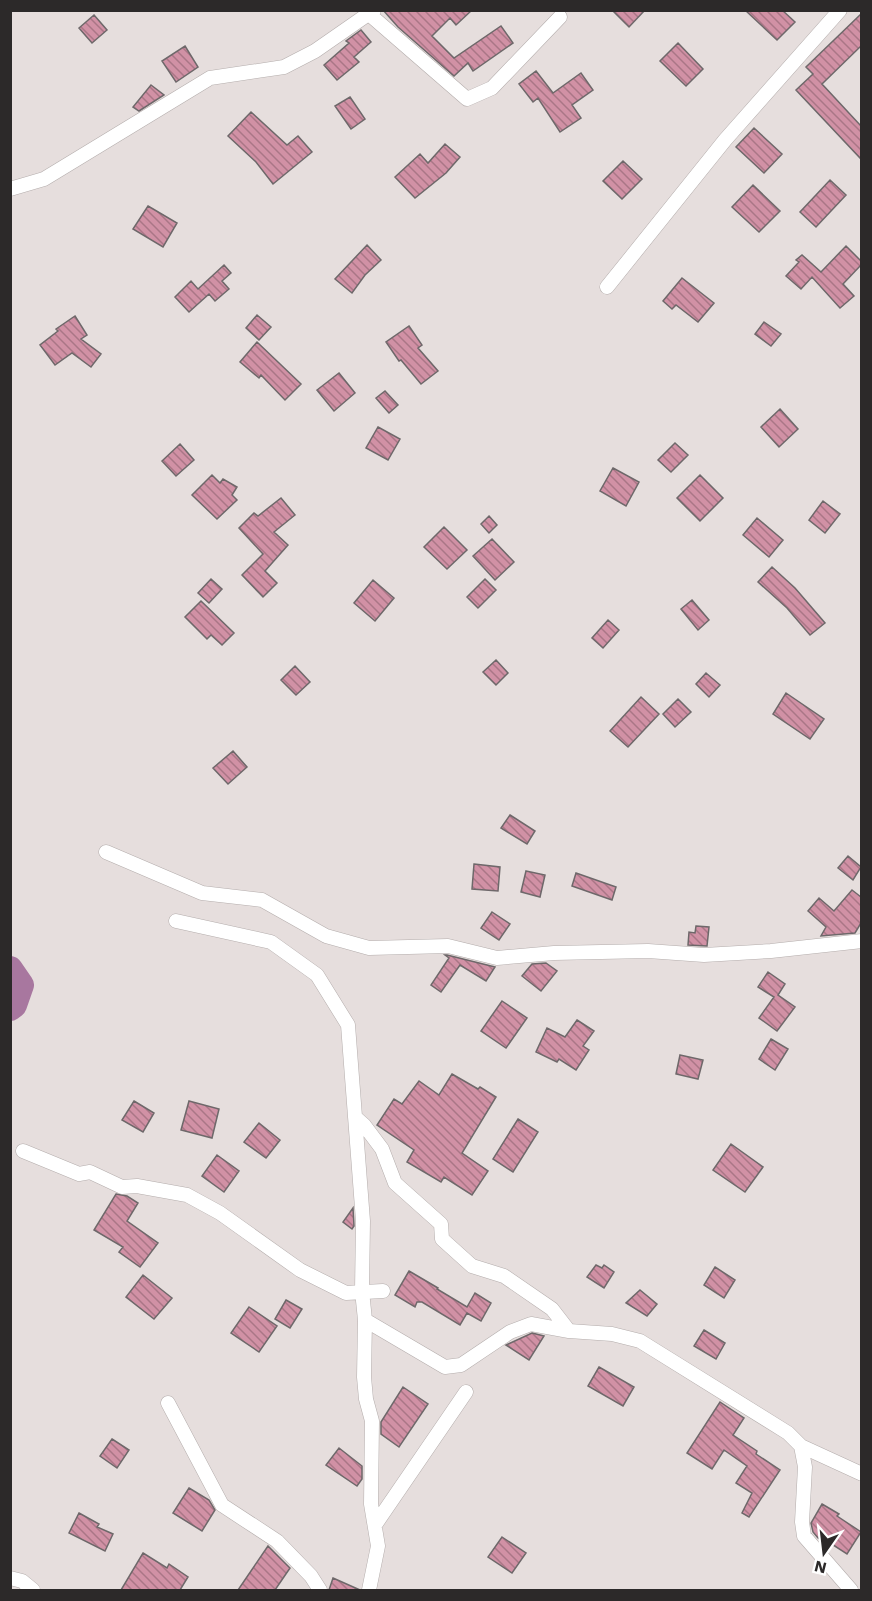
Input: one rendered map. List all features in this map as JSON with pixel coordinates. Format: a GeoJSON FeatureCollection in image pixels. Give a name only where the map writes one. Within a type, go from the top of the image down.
{"type":"FeatureCollection","features":[{"type":"Feature","properties":{"kind":"street"},"geometry":{"type":"LineString","coordinates":[[607,287],[724,140],[840,10]]}},
{"type":"Feature","properties":{"kind":"street"},"geometry":{"type":"LineString","coordinates":[[10,189],[44,179],[210,78],[284,67],[315,51],[372,12],[467,99],[492,88],[560,17]]}},
{"type":"Feature","properties":{"kind":"street"},"geometry":{"type":"LineString","coordinates":[[106,852],[202,893],[262,900],[326,936],[369,948],[448,946],[497,958],[554,953],[648,951],[704,955],[771,951],[861,941]]}},
{"type":"Feature","properties":{"kind":"street"},"geometry":{"type":"LineString","coordinates":[[176,921],[271,942],[317,975],[348,1025],[363,1221],[364,1377],[366,1399],[372,1421],[371,1504],[378,1546],[369,1590]]}},
{"type":"Feature","properties":{"kind":"street"},"geometry":{"type":"LineString","coordinates":[[355,1117],[382,1149],[395,1183],[441,1224],[442,1239],[472,1266],[504,1276],[552,1309],[569,1330]]}},
{"type":"Feature","properties":{"kind":"street"},"geometry":{"type":"LineString","coordinates":[[22,1151],[79,1174],[90,1172],[122,1187],[137,1186],[187,1195],[220,1214],[300,1270],[346,1293],[383,1291]]}},
{"type":"Feature","properties":{"kind":"street"},"geometry":{"type":"LineString","coordinates":[[365,1320],[445,1367],[461,1365],[510,1332],[531,1324],[612,1334],[640,1341],[788,1433],[801,1446],[861,1474]]}},
{"type":"Feature","properties":{"kind":"street"},"geometry":{"type":"LineString","coordinates":[[375,1525],[466,1392]]}},
{"type":"Feature","properties":{"kind":"street"},"geometry":{"type":"LineString","coordinates":[[168,1403],[222,1505],[277,1541],[320,1590]]}},
{"type":"Feature","properties":{"kind":"street"},"geometry":{"type":"LineString","coordinates":[[801,1446],[805,1467],[802,1522],[804,1536],[851,1590]]}},
{"type":"Feature","properties":{"kind":"street"},"geometry":{"type":"LineString","coordinates":[[10,1578],[22,1581],[33,1590]]}},
{"type":"Feature","properties":{"kind":"building"},"geometry":{"type":"Polygon","coordinates":[[[383,10],[472,10],[456,25],[450,18],[432,36],[454,58],[501,26],[513,43],[473,71],[468,63],[454,76],[398,27],[383,10]]]}},
{"type":"Feature","properties":{"kind":"building"},"geometry":{"type":"Polygon","coordinates":[[[612,10],[645,10],[629,27],[612,10]]]}},
{"type":"Feature","properties":{"kind":"building"},"geometry":{"type":"Polygon","coordinates":[[[745,10],[782,10],[795,22],[777,40],[745,10]]]}},
{"type":"Feature","properties":{"kind":"building"},"geometry":{"type":"Polygon","coordinates":[[[861,14],[861,46],[822,84],[861,126],[861,159],[796,90],[813,74],[806,67],[861,14]]]}},
{"type":"Feature","properties":{"kind":"building"},"geometry":{"type":"Polygon","coordinates":[[[94,15],[107,30],[92,43],[79,28],[94,15]]]}},
{"type":"Feature","properties":{"kind":"building"},"geometry":{"type":"Polygon","coordinates":[[[361,30],[371,42],[354,57],[359,62],[337,80],[324,65],[349,43],[346,41],[361,30]]]}},
{"type":"Feature","properties":{"kind":"building"},"geometry":{"type":"Polygon","coordinates":[[[678,43],[703,69],[686,86],[660,61],[678,43]]]}},
{"type":"Feature","properties":{"kind":"building"},"geometry":{"type":"Polygon","coordinates":[[[185,46],[198,67],[176,82],[162,61],[185,46]]]}},
{"type":"Feature","properties":{"kind":"building"},"geometry":{"type":"Polygon","coordinates":[[[536,71],[553,93],[581,73],[593,90],[572,105],[581,118],[560,132],[538,98],[533,102],[519,84],[536,71]]]}},
{"type":"Feature","properties":{"kind":"building"},"geometry":{"type":"Polygon","coordinates":[[[151,85],[164,95],[139,111],[133,107],[151,85]]]}},
{"type":"Feature","properties":{"kind":"building"},"geometry":{"type":"Polygon","coordinates":[[[350,97],[365,119],[351,129],[335,106],[350,97]]]}},
{"type":"Feature","properties":{"kind":"building"},"geometry":{"type":"Polygon","coordinates":[[[251,112],[287,145],[298,136],[312,152],[273,184],[256,162],[228,136],[251,112]]]}},
{"type":"Feature","properties":{"kind":"building"},"geometry":{"type":"Polygon","coordinates":[[[754,128],[782,154],[764,173],[736,147],[754,128]]]}},
{"type":"Feature","properties":{"kind":"building"},"geometry":{"type":"Polygon","coordinates":[[[445,144],[460,157],[446,173],[415,198],[395,177],[420,154],[428,163],[445,144]]]}},
{"type":"Feature","properties":{"kind":"building"},"geometry":{"type":"Polygon","coordinates":[[[623,161],[642,179],[622,199],[603,181],[623,161]]]}},
{"type":"Feature","properties":{"kind":"building"},"geometry":{"type":"Polygon","coordinates":[[[830,180],[846,195],[816,227],[800,212],[830,180]]]}},
{"type":"Feature","properties":{"kind":"building"},"geometry":{"type":"Polygon","coordinates":[[[753,185],[780,211],[759,232],[732,207],[753,185]]]}},
{"type":"Feature","properties":{"kind":"building"},"geometry":{"type":"Polygon","coordinates":[[[148,206],[177,223],[163,247],[133,229],[148,206]]]}},
{"type":"Feature","properties":{"kind":"building"},"geometry":{"type":"Polygon","coordinates":[[[367,245],[381,260],[365,275],[352,293],[335,279],[367,245]]]}},
{"type":"Feature","properties":{"kind":"building"},"geometry":{"type":"Polygon","coordinates":[[[846,246],[861,261],[861,265],[843,284],[854,296],[840,308],[812,277],[801,289],[786,276],[799,262],[796,260],[802,255],[821,272],[846,246]]]}},
{"type":"Feature","properties":{"kind":"building"},"geometry":{"type":"Polygon","coordinates":[[[224,265],[231,273],[222,281],[229,289],[215,301],[209,294],[189,312],[175,297],[191,281],[198,289],[224,265]]]}},
{"type":"Feature","properties":{"kind":"building"},"geometry":{"type":"Polygon","coordinates":[[[682,278],[714,303],[698,322],[676,305],[672,309],[663,301],[682,278]]]}},
{"type":"Feature","properties":{"kind":"building"},"geometry":{"type":"Polygon","coordinates":[[[257,315],[271,327],[259,340],[246,328],[257,315]]]}},
{"type":"Feature","properties":{"kind":"building"},"geometry":{"type":"Polygon","coordinates":[[[75,316],[87,335],[81,339],[101,354],[91,367],[72,353],[55,365],[40,345],[58,331],[56,329],[75,316]]]}},
{"type":"Feature","properties":{"kind":"building"},"geometry":{"type":"Polygon","coordinates":[[[764,322],[781,334],[771,346],[755,334],[764,322]]]}},
{"type":"Feature","properties":{"kind":"building"},"geometry":{"type":"Polygon","coordinates":[[[409,326],[422,345],[418,348],[438,371],[421,384],[401,360],[399,361],[386,342],[409,326]]]}},
{"type":"Feature","properties":{"kind":"building"},"geometry":{"type":"Polygon","coordinates":[[[257,342],[301,384],[285,400],[261,375],[259,378],[240,362],[257,342]]]}},
{"type":"Feature","properties":{"kind":"building"},"geometry":{"type":"Polygon","coordinates":[[[339,373],[355,393],[334,411],[317,390],[339,373]]]}},
{"type":"Feature","properties":{"kind":"building"},"geometry":{"type":"Polygon","coordinates":[[[385,391],[398,405],[389,413],[376,398],[385,391]]]}},
{"type":"Feature","properties":{"kind":"building"},"geometry":{"type":"Polygon","coordinates":[[[780,409],[798,429],[779,447],[761,427],[780,409]]]}},
{"type":"Feature","properties":{"kind":"building"},"geometry":{"type":"Polygon","coordinates":[[[378,427],[400,439],[388,460],[366,448],[378,427]]]}},
{"type":"Feature","properties":{"kind":"building"},"geometry":{"type":"Polygon","coordinates":[[[675,443],[688,455],[671,472],[658,460],[675,443]]]}},
{"type":"Feature","properties":{"kind":"building"},"geometry":{"type":"Polygon","coordinates":[[[180,444],[194,460],[176,476],[162,461],[180,444]]]}},
{"type":"Feature","properties":{"kind":"building"},"geometry":{"type":"Polygon","coordinates":[[[613,468],[639,482],[626,506],[600,491],[613,468]]]}},
{"type":"Feature","properties":{"kind":"building"},"geometry":{"type":"Polygon","coordinates":[[[212,475],[220,483],[223,479],[237,487],[232,495],[237,500],[217,519],[192,495],[212,475]]]}},
{"type":"Feature","properties":{"kind":"building"},"geometry":{"type":"Polygon","coordinates":[[[700,475],[723,498],[700,521],[677,498],[700,475]]]}},
{"type":"Feature","properties":{"kind":"building"},"geometry":{"type":"Polygon","coordinates":[[[281,498],[295,515],[274,532],[288,545],[265,571],[277,583],[263,597],[242,575],[263,554],[239,528],[254,513],[258,516],[281,498]]]}},
{"type":"Feature","properties":{"kind":"building"},"geometry":{"type":"Polygon","coordinates":[[[823,501],[840,514],[825,533],[809,520],[823,501]]]}},
{"type":"Feature","properties":{"kind":"building"},"geometry":{"type":"Polygon","coordinates":[[[489,516],[497,525],[489,533],[481,524],[489,516]]]}},
{"type":"Feature","properties":{"kind":"building"},"geometry":{"type":"Polygon","coordinates":[[[757,518],[783,540],[769,557],[743,535],[757,518]]]}},
{"type":"Feature","properties":{"kind":"building"},"geometry":{"type":"Polygon","coordinates":[[[444,527],[467,550],[447,569],[424,547],[444,527]]]}},
{"type":"Feature","properties":{"kind":"building"},"geometry":{"type":"Polygon","coordinates":[[[492,539],[514,562],[495,580],[473,556],[492,539]]]}},
{"type":"Feature","properties":{"kind":"building"},"geometry":{"type":"Polygon","coordinates":[[[772,567],[795,588],[825,623],[810,635],[787,608],[758,582],[772,567]]]}},
{"type":"Feature","properties":{"kind":"building"},"geometry":{"type":"Polygon","coordinates":[[[211,579],[222,589],[209,603],[198,593],[211,579]]]}},
{"type":"Feature","properties":{"kind":"building"},"geometry":{"type":"Polygon","coordinates":[[[485,579],[496,590],[478,608],[467,597],[485,579]]]}},
{"type":"Feature","properties":{"kind":"building"},"geometry":{"type":"Polygon","coordinates":[[[373,580],[394,598],[375,621],[354,603],[373,580]]]}},
{"type":"Feature","properties":{"kind":"building"},"geometry":{"type":"Polygon","coordinates":[[[692,600],[709,620],[698,630],[681,609],[692,600]]]}},
{"type":"Feature","properties":{"kind":"building"},"geometry":{"type":"Polygon","coordinates":[[[201,601],[234,633],[222,645],[211,635],[207,639],[185,617],[201,601]]]}},
{"type":"Feature","properties":{"kind":"building"},"geometry":{"type":"Polygon","coordinates":[[[608,620],[619,630],[603,648],[592,638],[608,620]]]}},
{"type":"Feature","properties":{"kind":"building"},"geometry":{"type":"Polygon","coordinates":[[[496,660],[508,673],[496,685],[483,672],[496,660]]]}},
{"type":"Feature","properties":{"kind":"building"},"geometry":{"type":"Polygon","coordinates":[[[295,666],[310,682],[296,695],[281,680],[295,666]]]}},
{"type":"Feature","properties":{"kind":"building"},"geometry":{"type":"Polygon","coordinates":[[[706,673],[720,685],[709,697],[696,684],[706,673]]]}},
{"type":"Feature","properties":{"kind":"building"},"geometry":{"type":"Polygon","coordinates":[[[786,693],[824,719],[810,739],[773,714],[786,693]]]}},
{"type":"Feature","properties":{"kind":"building"},"geometry":{"type":"Polygon","coordinates":[[[641,697],[659,714],[628,747],[610,731],[641,697]]]}},
{"type":"Feature","properties":{"kind":"building"},"geometry":{"type":"Polygon","coordinates":[[[678,699],[691,712],[675,727],[663,714],[678,699]]]}},
{"type":"Feature","properties":{"kind":"building"},"geometry":{"type":"Polygon","coordinates":[[[233,751],[247,767],[228,784],[213,768],[233,751]]]}},
{"type":"Feature","properties":{"kind":"building"},"geometry":{"type":"Polygon","coordinates":[[[510,815],[535,831],[527,844],[501,828],[510,815]]]}},
{"type":"Feature","properties":{"kind":"building"},"geometry":{"type":"Polygon","coordinates":[[[848,856],[861,867],[853,880],[838,868],[848,856]]]}},
{"type":"Feature","properties":{"kind":"building"},"geometry":{"type":"Polygon","coordinates":[[[474,864],[500,867],[498,891],[472,889],[474,864]]]}},
{"type":"Feature","properties":{"kind":"building"},"geometry":{"type":"Polygon","coordinates":[[[526,871],[545,875],[540,897],[521,892],[526,871]]]}},
{"type":"Feature","properties":{"kind":"building"},"geometry":{"type":"Polygon","coordinates":[[[576,873],[616,887],[612,900],[572,886],[576,873]]]}},
{"type":"Feature","properties":{"kind":"building"},"geometry":{"type":"Polygon","coordinates":[[[852,890],[861,897],[861,923],[855,933],[821,936],[826,927],[808,911],[819,898],[834,911],[852,890]]]}},
{"type":"Feature","properties":{"kind":"building"},"geometry":{"type":"Polygon","coordinates":[[[492,912],[510,924],[499,940],[481,928],[492,912]]]}},
{"type":"Feature","properties":{"kind":"building"},"geometry":{"type":"Polygon","coordinates":[[[696,926],[709,927],[707,946],[688,945],[689,932],[695,933],[696,926]]]}},
{"type":"Feature","properties":{"kind":"building"},"geometry":{"type":"Polygon","coordinates":[[[445,955],[495,967],[486,981],[460,965],[441,992],[431,985],[449,958],[445,955]]]}},
{"type":"Feature","properties":{"kind":"building"},"geometry":{"type":"Polygon","coordinates":[[[546,963],[557,971],[541,991],[522,976],[532,964],[546,963]]]}},
{"type":"Feature","properties":{"kind":"building"},"geometry":{"type":"Polygon","coordinates":[[[768,972],[785,984],[778,995],[795,1007],[777,1031],[759,1018],[774,997],[758,987],[768,972]]]}},
{"type":"Feature","properties":{"kind":"building"},"geometry":{"type":"Polygon","coordinates":[[[502,1001],[527,1018],[506,1048],[481,1031],[502,1001]]]}},
{"type":"Feature","properties":{"kind":"building"},"geometry":{"type":"Polygon","coordinates":[[[577,1020],[594,1031],[583,1046],[589,1050],[576,1070],[559,1059],[557,1062],[536,1052],[547,1028],[565,1037],[577,1020]]]}},
{"type":"Feature","properties":{"kind":"building"},"geometry":{"type":"Polygon","coordinates":[[[771,1039],[788,1049],[775,1070],[759,1059],[771,1039]]]}},
{"type":"Feature","properties":{"kind":"building"},"geometry":{"type":"Polygon","coordinates":[[[680,1055],[703,1060],[698,1079],[676,1074],[680,1055]]]}},
{"type":"Feature","properties":{"kind":"building"},"geometry":{"type":"Polygon","coordinates":[[[452,1074],[496,1097],[462,1153],[488,1171],[472,1195],[444,1177],[441,1182],[407,1162],[414,1150],[377,1125],[394,1099],[402,1104],[419,1081],[439,1095],[452,1074]]]}},
{"type":"Feature","properties":{"kind":"building"},"geometry":{"type":"Polygon","coordinates":[[[134,1101],[154,1113],[143,1132],[122,1120],[134,1101]]]}},
{"type":"Feature","properties":{"kind":"building"},"geometry":{"type":"Polygon","coordinates":[[[189,1101],[219,1109],[212,1138],[181,1130],[189,1101]]]}},
{"type":"Feature","properties":{"kind":"building"},"geometry":{"type":"Polygon","coordinates":[[[518,1119],[538,1132],[513,1172],[493,1159],[518,1119]]]}},
{"type":"Feature","properties":{"kind":"building"},"geometry":{"type":"Polygon","coordinates":[[[259,1123],[280,1140],[266,1158],[244,1142],[259,1123]]]}},
{"type":"Feature","properties":{"kind":"building"},"geometry":{"type":"Polygon","coordinates":[[[731,1144],[763,1167],[745,1192],[713,1170],[731,1144]]]}},
{"type":"Feature","properties":{"kind":"building"},"geometry":{"type":"Polygon","coordinates":[[[217,1155],[239,1171],[224,1192],[202,1176],[217,1155]]]}},
{"type":"Feature","properties":{"kind":"building"},"geometry":{"type":"Polygon","coordinates":[[[116,1194],[127,1196],[138,1203],[127,1221],[158,1243],[140,1267],[119,1252],[123,1247],[94,1230],[116,1194]]]}},
{"type":"Feature","properties":{"kind":"building"},"geometry":{"type":"Polygon","coordinates":[[[353,1208],[354,1226],[352,1229],[343,1222],[353,1208]]]}},
{"type":"Feature","properties":{"kind":"building"},"geometry":{"type":"Polygon","coordinates":[[[596,1265],[602,1268],[604,1265],[614,1272],[604,1288],[587,1277],[596,1265]]]}},
{"type":"Feature","properties":{"kind":"building"},"geometry":{"type":"Polygon","coordinates":[[[715,1267],[735,1280],[724,1298],[704,1285],[715,1267]]]}},
{"type":"Feature","properties":{"kind":"building"},"geometry":{"type":"Polygon","coordinates":[[[409,1271],[467,1307],[475,1293],[491,1303],[481,1321],[467,1313],[460,1325],[422,1302],[417,1302],[415,1307],[395,1295],[409,1271]]]}},
{"type":"Feature","properties":{"kind":"building"},"geometry":{"type":"Polygon","coordinates":[[[143,1275],[172,1298],[154,1319],[126,1297],[143,1275]]]}},
{"type":"Feature","properties":{"kind":"building"},"geometry":{"type":"Polygon","coordinates":[[[640,1290],[657,1304],[647,1316],[626,1303],[640,1290]]]}},
{"type":"Feature","properties":{"kind":"building"},"geometry":{"type":"Polygon","coordinates":[[[286,1300],[302,1309],[290,1328],[275,1319],[286,1300]]]}},
{"type":"Feature","properties":{"kind":"building"},"geometry":{"type":"Polygon","coordinates":[[[249,1307],[277,1326],[259,1352],[231,1333],[249,1307]]]}},
{"type":"Feature","properties":{"kind":"building"},"geometry":{"type":"Polygon","coordinates":[[[704,1330],[725,1343],[716,1359],[694,1346],[704,1330]]]}},
{"type":"Feature","properties":{"kind":"building"},"geometry":{"type":"Polygon","coordinates":[[[532,1333],[544,1336],[529,1360],[506,1345],[532,1333]]]}},
{"type":"Feature","properties":{"kind":"building"},"geometry":{"type":"Polygon","coordinates":[[[599,1367],[634,1387],[623,1406],[588,1386],[599,1367]]]}},
{"type":"Feature","properties":{"kind":"building"},"geometry":{"type":"Polygon","coordinates":[[[403,1387],[428,1404],[399,1447],[381,1434],[381,1422],[403,1387]]]}},
{"type":"Feature","properties":{"kind":"building"},"geometry":{"type":"Polygon","coordinates":[[[720,1402],[744,1418],[733,1435],[780,1470],[749,1517],[742,1513],[752,1493],[736,1483],[747,1466],[724,1450],[712,1469],[687,1453],[720,1402]]]}},
{"type":"Feature","properties":{"kind":"building"},"geometry":{"type":"Polygon","coordinates":[[[112,1439],[129,1450],[117,1468],[100,1456],[112,1439]]]}},
{"type":"Feature","properties":{"kind":"building"},"geometry":{"type":"Polygon","coordinates":[[[339,1448],[362,1466],[362,1479],[357,1486],[326,1465],[339,1448]]]}},
{"type":"Feature","properties":{"kind":"building"},"geometry":{"type":"Polygon","coordinates":[[[189,1488],[209,1500],[215,1510],[202,1531],[173,1513],[189,1488]]]}},
{"type":"Feature","properties":{"kind":"building"},"geometry":{"type":"Polygon","coordinates":[[[822,1504],[861,1532],[847,1554],[824,1539],[823,1541],[818,1538],[813,1532],[811,1523],[822,1504]]]}},
{"type":"Feature","properties":{"kind":"building"},"geometry":{"type":"Polygon","coordinates":[[[79,1513],[99,1524],[97,1527],[113,1534],[105,1551],[69,1533],[79,1513]]]}},
{"type":"Feature","properties":{"kind":"building"},"geometry":{"type":"Polygon","coordinates":[[[502,1537],[526,1553],[512,1573],[488,1557],[502,1537]]]}},
{"type":"Feature","properties":{"kind":"building"},"geometry":{"type":"Polygon","coordinates":[[[268,1546],[290,1568],[275,1590],[238,1590],[268,1546]]]}},
{"type":"Feature","properties":{"kind":"building"},"geometry":{"type":"Polygon","coordinates":[[[143,1553],[167,1568],[169,1564],[188,1577],[180,1590],[121,1590],[143,1553]]]}},
{"type":"Feature","properties":{"kind":"building"},"geometry":{"type":"Polygon","coordinates":[[[333,1578],[360,1590],[329,1590],[333,1578]]]}},
{"type":"Feature","properties":{"kind":"waterway"},"geometry":{"type":"LineString","coordinates":[[10,969],[21,985],[14,1005],[10,1008]]}}]}
